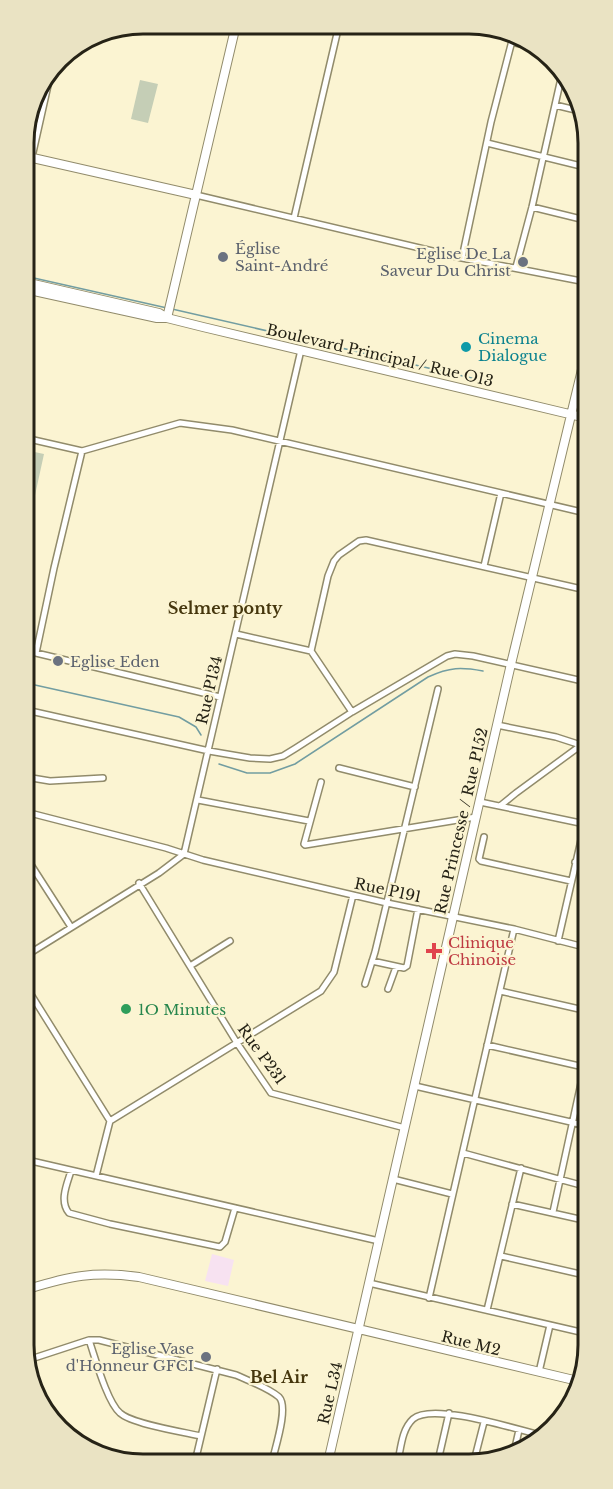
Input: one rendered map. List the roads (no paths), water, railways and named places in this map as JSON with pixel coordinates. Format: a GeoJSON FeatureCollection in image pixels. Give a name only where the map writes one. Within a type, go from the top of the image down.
{"type":"FeatureCollection","features":[{"type":"Feature","properties":{"kind":"street"},"geometry":{"type":"LineString","coordinates":[[294,218],[337,34]]}},
{"type":"Feature","properties":{"kind":"street"},"geometry":{"type":"LineString","coordinates":[[167,318],[234,35]]}},
{"type":"Feature","properties":{"kind":"street"},"geometry":{"type":"LineString","coordinates":[[462,258],[487,143],[512,43]]}},
{"type":"Feature","properties":{"kind":"street"},"geometry":{"type":"LineString","coordinates":[[516,267],[560,83]]}},
{"type":"Feature","properties":{"kind":"street"},"geometry":{"type":"LineString","coordinates":[[35,130],[42,104]]}},
{"type":"Feature","properties":{"kind":"street"},"geometry":{"type":"LineString","coordinates":[[555,105],[573,109]]}},
{"type":"Feature","properties":{"kind":"street"},"geometry":{"type":"LineString","coordinates":[[487,143],[578,165]]}},
{"type":"Feature","properties":{"kind":"street"},"geometry":{"type":"LineString","coordinates":[[35,158],[462,258],[578,280]]}},
{"type":"Feature","properties":{"kind":"street"},"geometry":{"type":"LineString","coordinates":[[532,207],[578,218]]}},
{"type":"Feature","properties":{"kind":"street","name":"Boulevard Principal / Rue O13"},"geometry":{"type":"LineString","coordinates":[[35,284],[159,313],[167,318]]}},
{"type":"Feature","properties":{"kind":"street","name":"Boulevard Principal / Rue O13"},"geometry":{"type":"LineString","coordinates":[[35,292],[157,318],[167,318],[578,416]]}},
{"type":"Feature","properties":{"kind":"street","name":"Rue P134"},"geometry":{"type":"LineString","coordinates":[[184,854],[302,350]]}},
{"type":"Feature","properties":{"kind":"street","name":"Rue Princesse / Rue P152"},"geometry":{"type":"LineString","coordinates":[[358,1330],[548,504],[578,386]]}},
{"type":"Feature","properties":{"kind":"street"},"geometry":{"type":"LineString","coordinates":[[35,440],[82,451],[180,423],[232,430],[578,511]]}},
{"type":"Feature","properties":{"kind":"street"},"geometry":{"type":"LineString","coordinates":[[82,451],[36,653],[220,697]]}},
{"type":"Feature","properties":{"kind":"street"},"geometry":{"type":"LineString","coordinates":[[484,566],[501,494]]}},
{"type":"Feature","properties":{"kind":"street"},"geometry":{"type":"LineString","coordinates":[[311,651],[328,576],[334,561],[359,541],[366,540],[578,588]]}},
{"type":"Feature","properties":{"kind":"street"},"geometry":{"type":"LineString","coordinates":[[236,634],[311,651],[352,712]]}},
{"type":"Feature","properties":{"kind":"street"},"geometry":{"type":"LineString","coordinates":[[35,712],[209,750],[250,758],[270,759],[283,756],[447,656],[465,654],[578,680]]}},
{"type":"Feature","properties":{"kind":"street"},"geometry":{"type":"LineString","coordinates":[[364,984],[387,903],[438,689]]}},
{"type":"Feature","properties":{"kind":"street"},"geometry":{"type":"LineString","coordinates":[[497,725],[556,737],[578,745]]}},
{"type":"Feature","properties":{"kind":"street"},"geometry":{"type":"LineString","coordinates":[[501,806],[516,793],[578,751]]}},
{"type":"Feature","properties":{"kind":"street"},"geometry":{"type":"LineString","coordinates":[[339,768],[415,787]]}},
{"type":"Feature","properties":{"kind":"street"},"geometry":{"type":"LineString","coordinates":[[34,778],[50,781],[103,778]]}},
{"type":"Feature","properties":{"kind":"street"},"geometry":{"type":"LineString","coordinates":[[321,782],[309,821],[305,845],[476,817]]}},
{"type":"Feature","properties":{"kind":"street"},"geometry":{"type":"LineString","coordinates":[[198,800],[309,821]]}},
{"type":"Feature","properties":{"kind":"street"},"geometry":{"type":"LineString","coordinates":[[480,802],[578,822]]}},
{"type":"Feature","properties":{"kind":"street","name":"Rue P191"},"geometry":{"type":"LineString","coordinates":[[34,814],[352,895],[513,929],[578,945]]}},
{"type":"Feature","properties":{"kind":"street"},"geometry":{"type":"LineString","coordinates":[[484,837],[479,859],[481,861],[570,881]]}},
{"type":"Feature","properties":{"kind":"street"},"geometry":{"type":"LineString","coordinates":[[558,940],[578,851]]}},
{"type":"Feature","properties":{"kind":"street"},"geometry":{"type":"LineString","coordinates":[[34,950],[139,883],[159,873],[184,854]]}},
{"type":"Feature","properties":{"kind":"street"},"geometry":{"type":"LineString","coordinates":[[34,870],[71,927]]}},
{"type":"Feature","properties":{"kind":"street","name":"Rue P231"},"geometry":{"type":"LineString","coordinates":[[139,883],[237,1043],[274,1095],[405,1128]]}},
{"type":"Feature","properties":{"kind":"street"},"geometry":{"type":"LineString","coordinates":[[96,1176],[110,1121],[321,991],[334,972],[352,895]]}},
{"type":"Feature","properties":{"kind":"street"},"geometry":{"type":"LineString","coordinates":[[372,961],[396,968],[407,966],[418,909]]}},
{"type":"Feature","properties":{"kind":"street"},"geometry":{"type":"LineString","coordinates":[[429,1298],[513,929]]}},
{"type":"Feature","properties":{"kind":"street"},"geometry":{"type":"LineString","coordinates":[[190,966],[230,941]]}},
{"type":"Feature","properties":{"kind":"street"},"geometry":{"type":"LineString","coordinates":[[388,989],[396,968]]}},
{"type":"Feature","properties":{"kind":"street"},"geometry":{"type":"LineString","coordinates":[[500,991],[578,1009]]}},
{"type":"Feature","properties":{"kind":"street"},"geometry":{"type":"LineString","coordinates":[[34,1000],[110,1121]]}},
{"type":"Feature","properties":{"kind":"street"},"geometry":{"type":"LineString","coordinates":[[487,1046],[578,1066]]}},
{"type":"Feature","properties":{"kind":"street"},"geometry":{"type":"LineString","coordinates":[[415,1086],[578,1124]]}},
{"type":"Feature","properties":{"kind":"street"},"geometry":{"type":"LineString","coordinates":[[553,1212],[578,1102]]}},
{"type":"Feature","properties":{"kind":"street"},"geometry":{"type":"LineString","coordinates":[[463,1153],[578,1184]]}},
{"type":"Feature","properties":{"kind":"street"},"geometry":{"type":"LineString","coordinates":[[34,1162],[379,1241]]}},
{"type":"Feature","properties":{"kind":"street"},"geometry":{"type":"LineString","coordinates":[[487,1310],[521,1168]]}},
{"type":"Feature","properties":{"kind":"street"},"geometry":{"type":"LineString","coordinates":[[71,1171],[63,1199],[64,1207],[69,1213],[110,1224],[220,1246],[225,1242],[235,1208]]}},
{"type":"Feature","properties":{"kind":"street"},"geometry":{"type":"LineString","coordinates":[[393,1179],[452,1194]]}},
{"type":"Feature","properties":{"kind":"street"},"geometry":{"type":"LineString","coordinates":[[512,1204],[578,1218]]}},
{"type":"Feature","properties":{"kind":"street"},"geometry":{"type":"LineString","coordinates":[[501,1256],[578,1274]]}},
{"type":"Feature","properties":{"kind":"street","name":"Rue M2"},"geometry":{"type":"LineString","coordinates":[[34,1287],[85,1274],[117,1274],[183,1287],[573,1380]]}},
{"type":"Feature","properties":{"kind":"street"},"geometry":{"type":"LineString","coordinates":[[369,1283],[578,1332]]}},
{"type":"Feature","properties":{"kind":"street"},"geometry":{"type":"LineString","coordinates":[[539,1372],[550,1325]]}},
{"type":"Feature","properties":{"kind":"street","name":"Rue L34"},"geometry":{"type":"LineString","coordinates":[[330,1454],[358,1330]]}},
{"type":"Feature","properties":{"kind":"street"},"geometry":{"type":"LineString","coordinates":[[89,1340],[102,1378],[117,1410],[122,1415],[141,1422],[201,1436]]}},
{"type":"Feature","properties":{"kind":"street"},"geometry":{"type":"LineString","coordinates":[[35,1358],[89,1340],[99,1340],[217,1369],[256,1384],[280,1398],[283,1405],[274,1454]]}},
{"type":"Feature","properties":{"kind":"street"},"geometry":{"type":"LineString","coordinates":[[197,1454],[217,1369]]}},
{"type":"Feature","properties":{"kind":"street"},"geometry":{"type":"LineString","coordinates":[[399,1454],[404,1432],[414,1418],[426,1412],[449,1413],[534,1433]]}},
{"type":"Feature","properties":{"kind":"street"},"geometry":{"type":"LineString","coordinates":[[440,1454],[449,1413]]}},
{"type":"Feature","properties":{"kind":"street"},"geometry":{"type":"LineString","coordinates":[[476,1454],[484,1422]]}},
{"type":"Feature","properties":{"kind":"street"},"geometry":{"type":"LineString","coordinates":[[516,1444],[519,1430]]}},
{"type":"Feature","properties":{"kind":"waterway"},"geometry":{"type":"LineString","coordinates":[[35,278],[167,308]]}},
{"type":"Feature","properties":{"kind":"waterway"},"geometry":{"type":"LineString","coordinates":[[172,309],[489,382]]}},
{"type":"Feature","properties":{"kind":"waterway"},"geometry":{"type":"LineString","coordinates":[[219,764],[247,773],[270,773],[295,764],[428,677],[455,669],[483,671]]}},
{"type":"Feature","properties":{"kind":"waterway"},"geometry":{"type":"LineString","coordinates":[[35,685],[179,717],[196,727],[201,735]]}},
{"type":"Feature","properties":{"kind":"place","name":"Église Saint-André"},"geometry":{"type":"Point","coordinates":[223,257]}},
{"type":"Feature","properties":{"kind":"place","name":"Eglise De La Saveur Du Christ"},"geometry":{"type":"Point","coordinates":[523,262]}},
{"type":"Feature","properties":{"kind":"place","name":"Cinema Dialogue"},"geometry":{"type":"Point","coordinates":[466,347]}},
{"type":"Feature","properties":{"kind":"place","name":"Eglise Eden"},"geometry":{"type":"Point","coordinates":[58,661]}},
{"type":"Feature","properties":{"kind":"place","name":"Clinique Chinoise"},"geometry":{"type":"Point","coordinates":[434,951]}},
{"type":"Feature","properties":{"kind":"place","name":"1O Minutes"},"geometry":{"type":"Point","coordinates":[126,1009]}},
{"type":"Feature","properties":{"kind":"place","name":"Eglise Vase d'Honneur GFCI"},"geometry":{"type":"Point","coordinates":[206,1357]}},
{"type":"Feature","properties":{"kind":"district","name":"Selmer ponty"},"geometry":{"type":"Point","coordinates":[225,608]}},
{"type":"Feature","properties":{"kind":"district","name":"Bel Air"},"geometry":{"type":"Point","coordinates":[279,1377]}}]}
